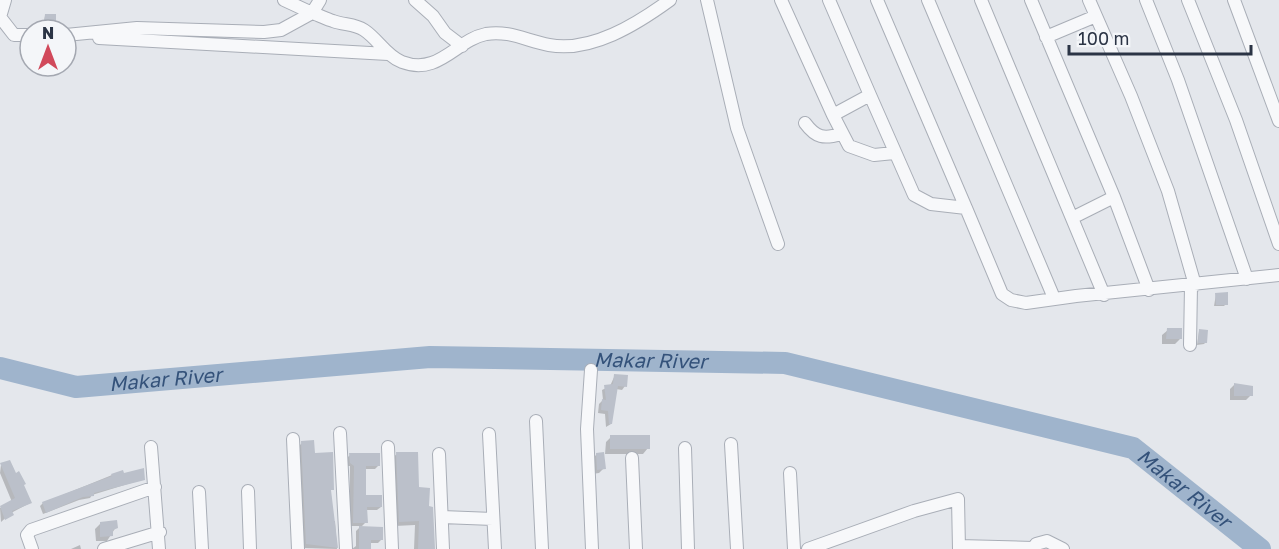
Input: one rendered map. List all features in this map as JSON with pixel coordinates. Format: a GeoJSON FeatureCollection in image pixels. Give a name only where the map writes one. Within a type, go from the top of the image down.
{"type":"FeatureCollection","features":[{"type":"Feature","properties":{"kind":"street"},"geometry":{"type":"LineString","coordinates":[[5,0],[0,17],[14,35]]}},
{"type":"Feature","properties":{"kind":"street"},"geometry":{"type":"LineString","coordinates":[[284,0],[334,22],[360,27],[388,54],[403,63],[422,65],[444,59],[462,46],[486,34],[504,33],[568,48],[601,38],[642,21],[670,0]]}},
{"type":"Feature","properties":{"kind":"street"},"geometry":{"type":"LineString","coordinates":[[78,35],[137,28],[264,32],[281,30],[312,13],[320,0]]}},
{"type":"Feature","properties":{"kind":"street"},"geometry":{"type":"LineString","coordinates":[[415,0],[433,16],[446,33],[462,46]]}},
{"type":"Feature","properties":{"kind":"street"},"geometry":{"type":"LineString","coordinates":[[706,0],[737,128],[778,244]]}},
{"type":"Feature","properties":{"kind":"street"},"geometry":{"type":"LineString","coordinates":[[781,0],[841,134],[849,146],[860,152],[889,154]]}},
{"type":"Feature","properties":{"kind":"street"},"geometry":{"type":"LineString","coordinates":[[829,0],[870,95],[889,154],[902,168],[914,195],[931,204],[966,208]]}},
{"type":"Feature","properties":{"kind":"street"},"geometry":{"type":"LineString","coordinates":[[877,0],[1002,294],[1011,300],[1026,303],[1054,298],[1193,286],[1279,275]]}},
{"type":"Feature","properties":{"kind":"street"},"geometry":{"type":"LineString","coordinates":[[928,0],[1054,298]]}},
{"type":"Feature","properties":{"kind":"street"},"geometry":{"type":"LineString","coordinates":[[981,0],[1104,295]]}},
{"type":"Feature","properties":{"kind":"street"},"geometry":{"type":"LineString","coordinates":[[1031,0],[1114,197],[1149,290]]}},
{"type":"Feature","properties":{"kind":"street"},"geometry":{"type":"LineString","coordinates":[[1089,0],[1131,96],[1168,191],[1193,286],[1190,345]]}},
{"type":"Feature","properties":{"kind":"street"},"geometry":{"type":"LineString","coordinates":[[1146,0],[1178,80],[1247,279]]}},
{"type":"Feature","properties":{"kind":"street"},"geometry":{"type":"LineString","coordinates":[[1188,0],[1236,120],[1279,244]]}},
{"type":"Feature","properties":{"kind":"street"},"geometry":{"type":"LineString","coordinates":[[1234,0],[1279,121]]}},
{"type":"Feature","properties":{"kind":"street"},"geometry":{"type":"LineString","coordinates":[[1046,38],[1096,16]]}},
{"type":"Feature","properties":{"kind":"street"},"geometry":{"type":"LineString","coordinates":[[0,33],[18,35]]}},
{"type":"Feature","properties":{"kind":"street"},"geometry":{"type":"LineString","coordinates":[[78,37],[388,54]]}},
{"type":"Feature","properties":{"kind":"street"},"geometry":{"type":"LineString","coordinates":[[833,115],[870,95]]}},
{"type":"Feature","properties":{"kind":"street"},"geometry":{"type":"LineString","coordinates":[[805,123],[813,134],[819,137],[841,134]]}},
{"type":"Feature","properties":{"kind":"street"},"geometry":{"type":"LineString","coordinates":[[1072,218],[1114,197]]}},
{"type":"Feature","properties":{"kind":"street"},"geometry":{"type":"LineString","coordinates":[[591,370],[587,429],[592,549]]}},
{"type":"Feature","properties":{"kind":"street"},"geometry":{"type":"LineString","coordinates":[[536,421],[542,549]]}},
{"type":"Feature","properties":{"kind":"street"},"geometry":{"type":"LineString","coordinates":[[340,433],[346,549]]}},
{"type":"Feature","properties":{"kind":"street"},"geometry":{"type":"LineString","coordinates":[[489,434],[495,549]]}},
{"type":"Feature","properties":{"kind":"street"},"geometry":{"type":"LineString","coordinates":[[292,440],[298,549]]}},
{"type":"Feature","properties":{"kind":"street"},"geometry":{"type":"LineString","coordinates":[[731,444],[737,549]]}},
{"type":"Feature","properties":{"kind":"street"},"geometry":{"type":"LineString","coordinates":[[152,447],[160,532],[159,549]]}},
{"type":"Feature","properties":{"kind":"street"},"geometry":{"type":"LineString","coordinates":[[388,447],[392,549]]}},
{"type":"Feature","properties":{"kind":"street"},"geometry":{"type":"LineString","coordinates":[[685,448],[688,549]]}},
{"type":"Feature","properties":{"kind":"street"},"geometry":{"type":"LineString","coordinates":[[440,454],[443,549]]}},
{"type":"Feature","properties":{"kind":"street"},"geometry":{"type":"LineString","coordinates":[[632,458],[636,549]]}},
{"type":"Feature","properties":{"kind":"street"},"geometry":{"type":"LineString","coordinates":[[790,473],[794,549]]}},
{"type":"Feature","properties":{"kind":"street"},"geometry":{"type":"LineString","coordinates":[[32,549],[27,535],[31,530],[155,487]]}},
{"type":"Feature","properties":{"kind":"street"},"geometry":{"type":"LineString","coordinates":[[248,491],[250,549]]}},
{"type":"Feature","properties":{"kind":"street"},"geometry":{"type":"LineString","coordinates":[[200,492],[202,549]]}},
{"type":"Feature","properties":{"kind":"street"},"geometry":{"type":"LineString","coordinates":[[808,549],[914,511],[958,499],[959,547],[1033,549],[1036,544],[1047,541],[1064,549]]}},
{"type":"Feature","properties":{"kind":"street"},"geometry":{"type":"LineString","coordinates":[[442,517],[494,519]]}},
{"type":"Feature","properties":{"kind":"street"},"geometry":{"type":"LineString","coordinates":[[104,549],[160,532]]}},
{"type":"Feature","properties":{"kind":"building"},"geometry":{"type":"Polygon","coordinates":[[[45,14],[56,14],[56,18],[45,18],[45,14]]]}},
{"type":"Feature","properties":{"kind":"building"},"geometry":{"type":"Polygon","coordinates":[[[1228,292],[1228,305],[1216,305],[1215,293],[1228,292]]]}},
{"type":"Feature","properties":{"kind":"building"},"geometry":{"type":"Polygon","coordinates":[[[1167,328],[1182,328],[1182,339],[1166,339],[1167,328]]]}},
{"type":"Feature","properties":{"kind":"building"},"geometry":{"type":"Polygon","coordinates":[[[1199,329],[1208,330],[1207,343],[1198,343],[1199,329]]]}},
{"type":"Feature","properties":{"kind":"building"},"geometry":{"type":"Polygon","coordinates":[[[614,374],[628,375],[627,387],[618,386],[612,424],[609,424],[608,411],[601,410],[602,399],[606,400],[604,385],[613,384],[614,374]]]}},
{"type":"Feature","properties":{"kind":"building"},"geometry":{"type":"Polygon","coordinates":[[[1234,383],[1253,386],[1253,396],[1234,396],[1234,383]]]}},
{"type":"Feature","properties":{"kind":"building"},"geometry":{"type":"Polygon","coordinates":[[[610,435],[650,435],[650,449],[610,449],[610,435]]]}},
{"type":"Feature","properties":{"kind":"building"},"geometry":{"type":"Polygon","coordinates":[[[314,440],[315,453],[333,452],[334,490],[331,490],[338,548],[306,544],[301,441],[314,440]]]}},
{"type":"Feature","properties":{"kind":"building"},"geometry":{"type":"Polygon","coordinates":[[[396,452],[418,452],[419,487],[430,488],[429,506],[433,507],[435,549],[418,549],[419,521],[399,522],[396,452]]]}},
{"type":"Feature","properties":{"kind":"building"},"geometry":{"type":"Polygon","coordinates":[[[604,452],[606,469],[597,470],[596,453],[604,452]]]}},
{"type":"Feature","properties":{"kind":"building"},"geometry":{"type":"Polygon","coordinates":[[[349,453],[380,453],[380,466],[366,466],[366,495],[382,495],[382,507],[367,507],[368,523],[353,523],[354,466],[350,463],[349,453]]]}},
{"type":"Feature","properties":{"kind":"building"},"geometry":{"type":"Polygon","coordinates":[[[10,460],[16,473],[19,471],[26,484],[24,485],[32,503],[12,511],[14,515],[5,520],[0,506],[15,498],[0,463],[10,460]]]}},
{"type":"Feature","properties":{"kind":"building"},"geometry":{"type":"Polygon","coordinates":[[[144,468],[145,480],[94,493],[94,496],[83,497],[46,513],[42,502],[123,470],[124,473],[144,468]]]}},
{"type":"Feature","properties":{"kind":"building"},"geometry":{"type":"Polygon","coordinates":[[[117,520],[118,528],[113,530],[113,536],[100,537],[100,522],[117,520]]]}},
{"type":"Feature","properties":{"kind":"building"},"geometry":{"type":"Polygon","coordinates":[[[359,526],[383,527],[383,540],[371,540],[371,549],[359,549],[359,526]]]}},
{"type":"Feature","properties":{"kind":"waterway","name":"Makar River"},"geometry":{"type":"LineString","coordinates":[[0,368],[76,387],[430,357],[785,363],[1133,448],[1260,549]]}}]}
